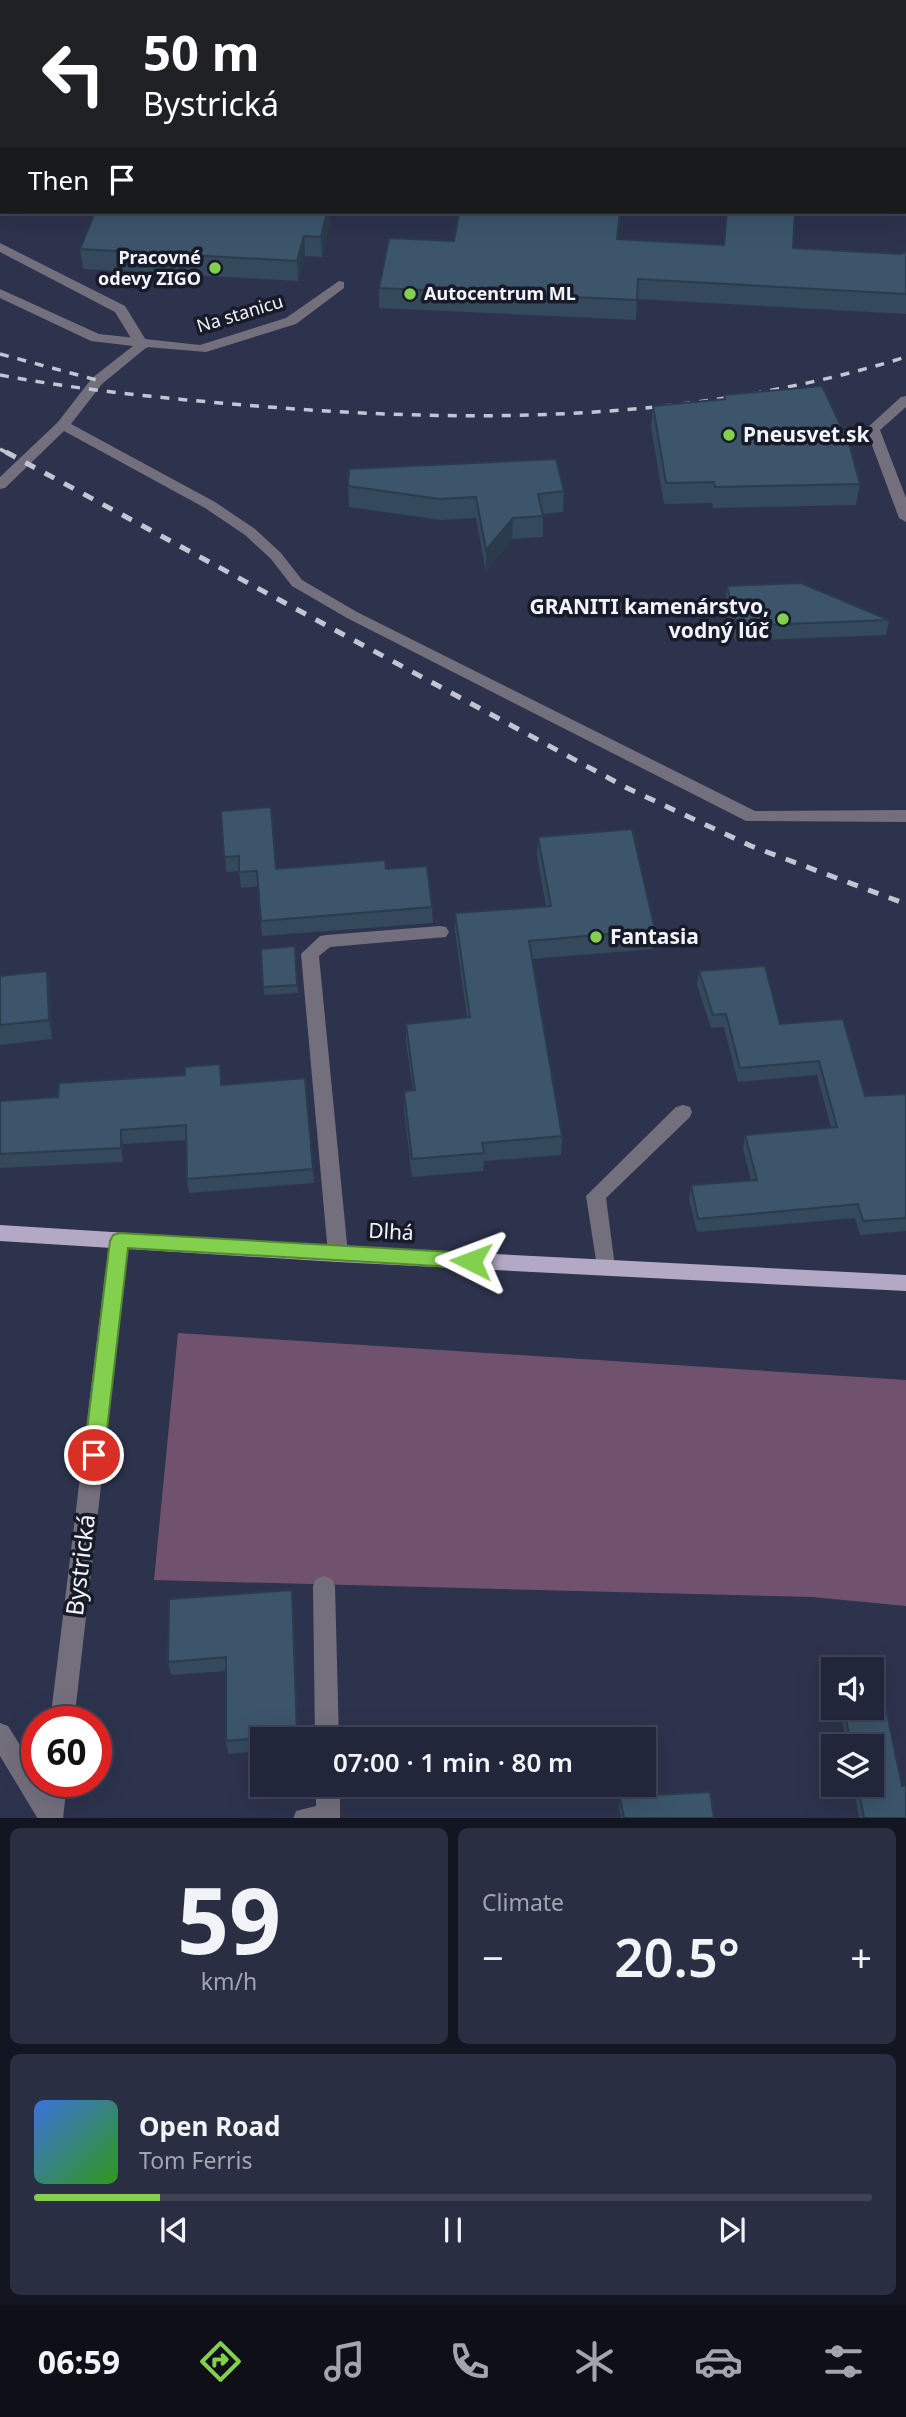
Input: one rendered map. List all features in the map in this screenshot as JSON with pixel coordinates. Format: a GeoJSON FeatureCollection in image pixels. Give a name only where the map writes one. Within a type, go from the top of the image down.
{"type":"FeatureCollection","features":[{"type":"Feature","properties":{"kind":"main road","name":"Dlhá"},"geometry":{"type":"LineString","coordinates":[[0,1233],[338,1254],[906,1283]]}},
{"type":"Feature","properties":{"kind":"street"},"geometry":{"type":"LineString","coordinates":[[0,247],[120,309],[142,345],[97,381],[62,425],[0,485]]}},
{"type":"Feature","properties":{"kind":"street","name":"Na stanicu"},"geometry":{"type":"LineString","coordinates":[[0,293],[96,338],[142,345],[201,349],[291,321],[339,285]]}},
{"type":"Feature","properties":{"kind":"street"},"geometry":{"type":"LineString","coordinates":[[906,400],[873,429],[906,518]]}},
{"type":"Feature","properties":{"kind":"street"},"geometry":{"type":"LineString","coordinates":[[62,425],[210,505],[240,525],[276,556],[297,583],[352,615],[752,817],[906,816]]}},
{"type":"Feature","properties":{"kind":"street"},"geometry":{"type":"LineString","coordinates":[[338,1254],[310,954],[326,941],[440,932]]}},
{"type":"Feature","properties":{"kind":"street"},"geometry":{"type":"LineString","coordinates":[[605,1267],[596,1196],[683,1112]]}},
{"type":"Feature","properties":{"kind":"street","name":"Bystrická"},"geometry":{"type":"LineString","coordinates":[[64,1706],[120,1241]]}},
{"type":"Feature","properties":{"kind":"street"},"geometry":{"type":"LineString","coordinates":[[324,1586],[327,1727]]}},
{"type":"Feature","properties":{"kind":"street"},"geometry":{"type":"LineString","coordinates":[[0,1734],[50,1817]]}},
{"type":"Feature","properties":{"kind":"street"},"geometry":{"type":"LineString","coordinates":[[50,1817],[53,1797]]}},
{"type":"Feature","properties":{"kind":"street"},"geometry":{"type":"LineString","coordinates":[[320,1818],[325,1797]]}},
{"type":"Feature","properties":{"kind":"shaded area"},"geometry":{"type":"Polygon","coordinates":[[[178,1333],[906,1380],[906,1606],[812,1597],[154,1580],[178,1333]]]}},
{"type":"Feature","properties":{"kind":"building"},"geometry":{"type":"Polygon","coordinates":[[[94,214],[327,214],[321,237],[304,236],[297,261],[80,249],[94,214]]]}},
{"type":"Feature","properties":{"kind":"building"},"geometry":{"type":"Polygon","coordinates":[[[459,214],[620,214],[617,239],[724,245],[727,214],[795,214],[793,248],[900,254],[906,252],[906,294],[638,279],[637,300],[379,288],[389,238],[454,241],[459,214]]]}},
{"type":"Feature","properties":{"kind":"building"},"geometry":{"type":"Polygon","coordinates":[[[822,386],[849,443],[860,484],[715,487],[714,482],[666,483],[653,406],[725,399],[724,395],[822,386]]]}},
{"type":"Feature","properties":{"kind":"building"},"geometry":{"type":"Polygon","coordinates":[[[556,459],[564,491],[538,494],[543,516],[513,518],[486,550],[476,497],[440,499],[348,486],[349,469],[556,459]]]}},
{"type":"Feature","properties":{"kind":"building"},"geometry":{"type":"Polygon","coordinates":[[[801,583],[889,620],[737,626],[727,586],[801,583]]]}},
{"type":"Feature","properties":{"kind":"building"},"geometry":{"type":"Polygon","coordinates":[[[271,807],[276,869],[385,860],[386,869],[427,866],[432,907],[261,921],[257,871],[239,872],[239,856],[224,857],[221,811],[271,807]]]}},
{"type":"Feature","properties":{"kind":"building"},"geometry":{"type":"Polygon","coordinates":[[[632,829],[655,930],[529,941],[562,1136],[482,1143],[484,1153],[412,1159],[404,1091],[415,1090],[406,1024],[470,1017],[455,913],[551,906],[538,837],[632,829]]]}},
{"type":"Feature","properties":{"kind":"building"},"geometry":{"type":"Polygon","coordinates":[[[295,946],[297,985],[263,987],[261,949],[295,946]]]}},
{"type":"Feature","properties":{"kind":"building"},"geometry":{"type":"Polygon","coordinates":[[[765,966],[780,1024],[843,1019],[865,1096],[906,1094],[906,1218],[863,1221],[858,1204],[698,1219],[691,1185],[757,1180],[745,1135],[837,1127],[819,1061],[740,1068],[726,1014],[713,1015],[699,971],[765,966]]]}},
{"type":"Feature","properties":{"kind":"building"},"geometry":{"type":"Polygon","coordinates":[[[47,971],[49,1020],[0,1025],[0,976],[47,971]]]}},
{"type":"Feature","properties":{"kind":"building"},"geometry":{"type":"Polygon","coordinates":[[[220,1064],[221,1085],[305,1078],[313,1169],[187,1179],[186,1125],[121,1130],[121,1148],[0,1154],[0,1101],[58,1097],[59,1083],[185,1075],[185,1067],[220,1064]]]}},
{"type":"Feature","properties":{"kind":"building"},"geometry":{"type":"Polygon","coordinates":[[[292,1590],[297,1727],[250,1727],[250,1739],[226,1741],[226,1657],[168,1662],[169,1599],[292,1590]]]}},
{"type":"Feature","properties":{"kind":"building"},"geometry":{"type":"Polygon","coordinates":[[[884,1704],[902,1786],[906,1786],[906,1818],[864,1818],[860,1797],[884,1797],[884,1734],[849,1734],[846,1720],[884,1720],[884,1704]]]}},
{"type":"Feature","properties":{"kind":"building"},"geometry":{"type":"Polygon","coordinates":[[[710,1792],[714,1818],[624,1818],[620,1797],[710,1792]]]}},
{"type":"Feature","properties":{"kind":"railway"},"geometry":{"type":"LineString","coordinates":[[0,354],[104,382]]}},
{"type":"Feature","properties":{"kind":"railway"},"geometry":{"type":"LineString","coordinates":[[0,375],[128,394],[257,406],[338,412],[502,416],[666,406],[747,395],[827,379],[906,357]]}},
{"type":"Feature","properties":{"kind":"railway"},"geometry":{"type":"LineString","coordinates":[[0,449],[9,454]]}},
{"type":"Feature","properties":{"kind":"railway"},"geometry":{"type":"LineString","coordinates":[[6,452],[627,788],[751,846],[906,904]]}},
{"type":"Feature","properties":{"kind":"place","name":"Pracovné odevy ZIGO"},"geometry":{"type":"Point","coordinates":[215,268]}},
{"type":"Feature","properties":{"kind":"place","name":"Autocentrum ML"},"geometry":{"type":"Point","coordinates":[410,294]}},
{"type":"Feature","properties":{"kind":"place","name":"Pneusvet.sk"},"geometry":{"type":"Point","coordinates":[729,435]}},
{"type":"Feature","properties":{"kind":"place","name":"GRANITI kamenárstvo, vodný lúč"},"geometry":{"type":"Point","coordinates":[783,619]}},
{"type":"Feature","properties":{"kind":"place","name":"Fantasia"},"geometry":{"type":"Point","coordinates":[596,937]}},
{"type":"Feature","properties":{"kind":"route"},"geometry":{"type":"LineString","coordinates":[[94,1455],[120,1241],[471,1261]]}}]}
